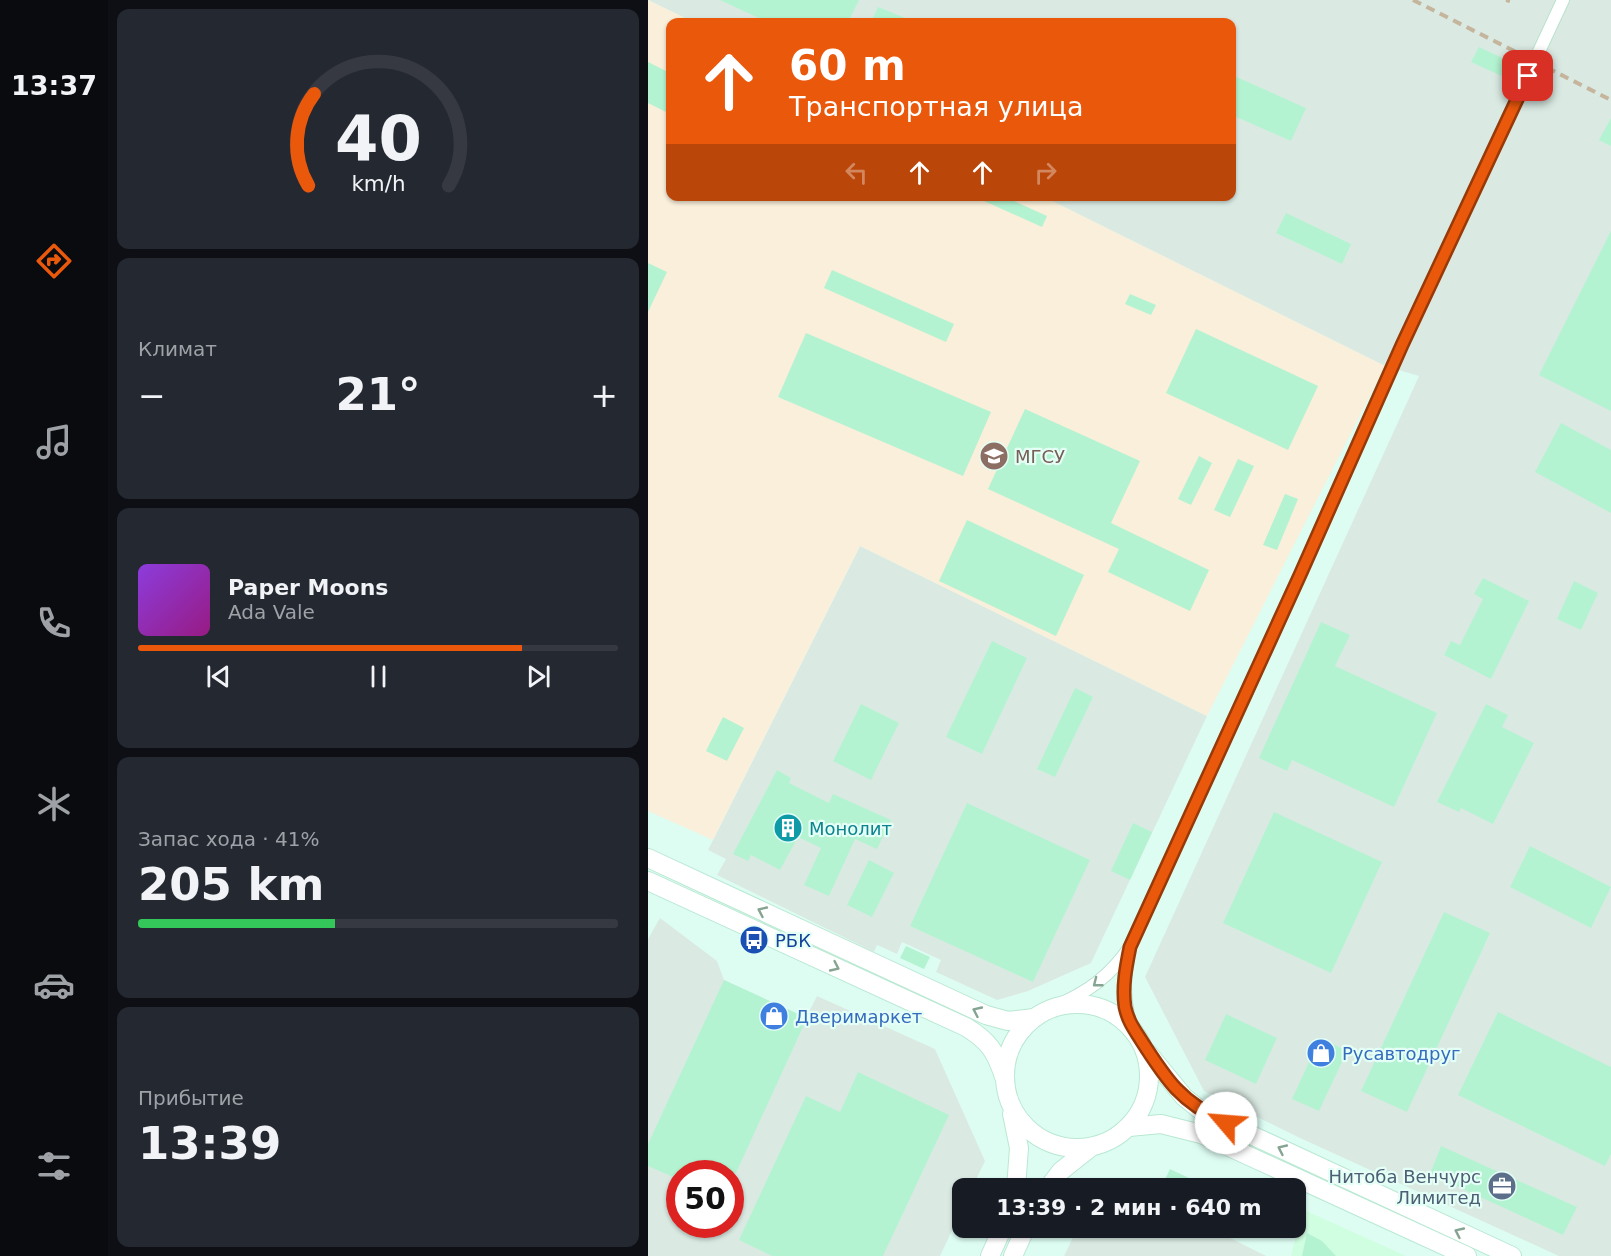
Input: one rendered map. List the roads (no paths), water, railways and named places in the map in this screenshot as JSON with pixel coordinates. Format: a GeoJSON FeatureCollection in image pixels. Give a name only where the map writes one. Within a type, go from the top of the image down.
{"type":"FeatureCollection","features":[{"type":"Feature","properties":{"kind":"main road"},"geometry":{"type":"LineString","coordinates":[[648,858],[986,1015],[1008,1021],[1034,1017],[1055,1006],[1077,1004],[1098,1009],[1120,1019],[1132,1028],[1142,1041],[1151,1069],[1149,1093],[1129,1127],[1119,1137],[1089,1148],[1048,1142],[1028,1129],[1011,1109]]}},
{"type":"Feature","properties":{"kind":"main road"},"geometry":{"type":"LineString","coordinates":[[648,881],[979,1035],[993,1049],[1004,1078],[1019,1148],[1017,1178]]}},
{"type":"Feature","properties":{"kind":"main road"},"geometry":{"type":"LineString","coordinates":[[1004,1078],[1013,1045],[1034,1017]]}},
{"type":"Feature","properties":{"kind":"main road"},"geometry":{"type":"LineString","coordinates":[[1147,1052],[1184,1097],[1204,1113],[1512,1256]]}},
{"type":"Feature","properties":{"kind":"main road"},"geometry":{"type":"LineString","coordinates":[[1129,1127],[1161,1124],[1201,1134],[1467,1256]]}},
{"type":"Feature","properties":{"kind":"main road"},"geometry":{"type":"LineString","coordinates":[[1056,1178],[1089,1148]]}},
{"type":"Feature","properties":{"kind":"main road"},"geometry":{"type":"LineString","coordinates":[[990,1256],[998,1238]]}},
{"type":"Feature","properties":{"kind":"main road"},"geometry":{"type":"LineString","coordinates":[[1013,1256],[1021,1238]]}},
{"type":"Feature","properties":{"kind":"street"},"geometry":{"type":"LineString","coordinates":[[1132,1028],[1125,1007],[1124,994],[1124,979],[1130,947],[1402,345],[1563,0]]}},
{"type":"Feature","properties":{"kind":"street"},"geometry":{"type":"LineString","coordinates":[[1055,1006],[1079,996],[1096,985],[1130,947]]}},
{"type":"Feature","properties":{"kind":"railway"},"geometry":{"type":"LineString","coordinates":[[1413,0],[1611,100]]}},
{"type":"Feature","properties":{"kind":"railway"},"geometry":{"type":"LineString","coordinates":[[1506,0],[1510,1]]}},
{"type":"Feature","properties":{"kind":"place","name":"МГСУ"},"geometry":{"type":"Point","coordinates":[994,456]}},
{"type":"Feature","properties":{"kind":"place","name":"Монолит"},"geometry":{"type":"Point","coordinates":[788,828]}},
{"type":"Feature","properties":{"kind":"place","name":"РБК"},"geometry":{"type":"Point","coordinates":[754,940]}},
{"type":"Feature","properties":{"kind":"place","name":"Дверимаркет"},"geometry":{"type":"Point","coordinates":[774,1016]}},
{"type":"Feature","properties":{"kind":"place","name":"Русавтодруг"},"geometry":{"type":"Point","coordinates":[1321,1053]}},
{"type":"Feature","properties":{"kind":"place","name":"Нитоба Венчурс Лимитед"},"geometry":{"type":"Point","coordinates":[1502,1186]}}]}
